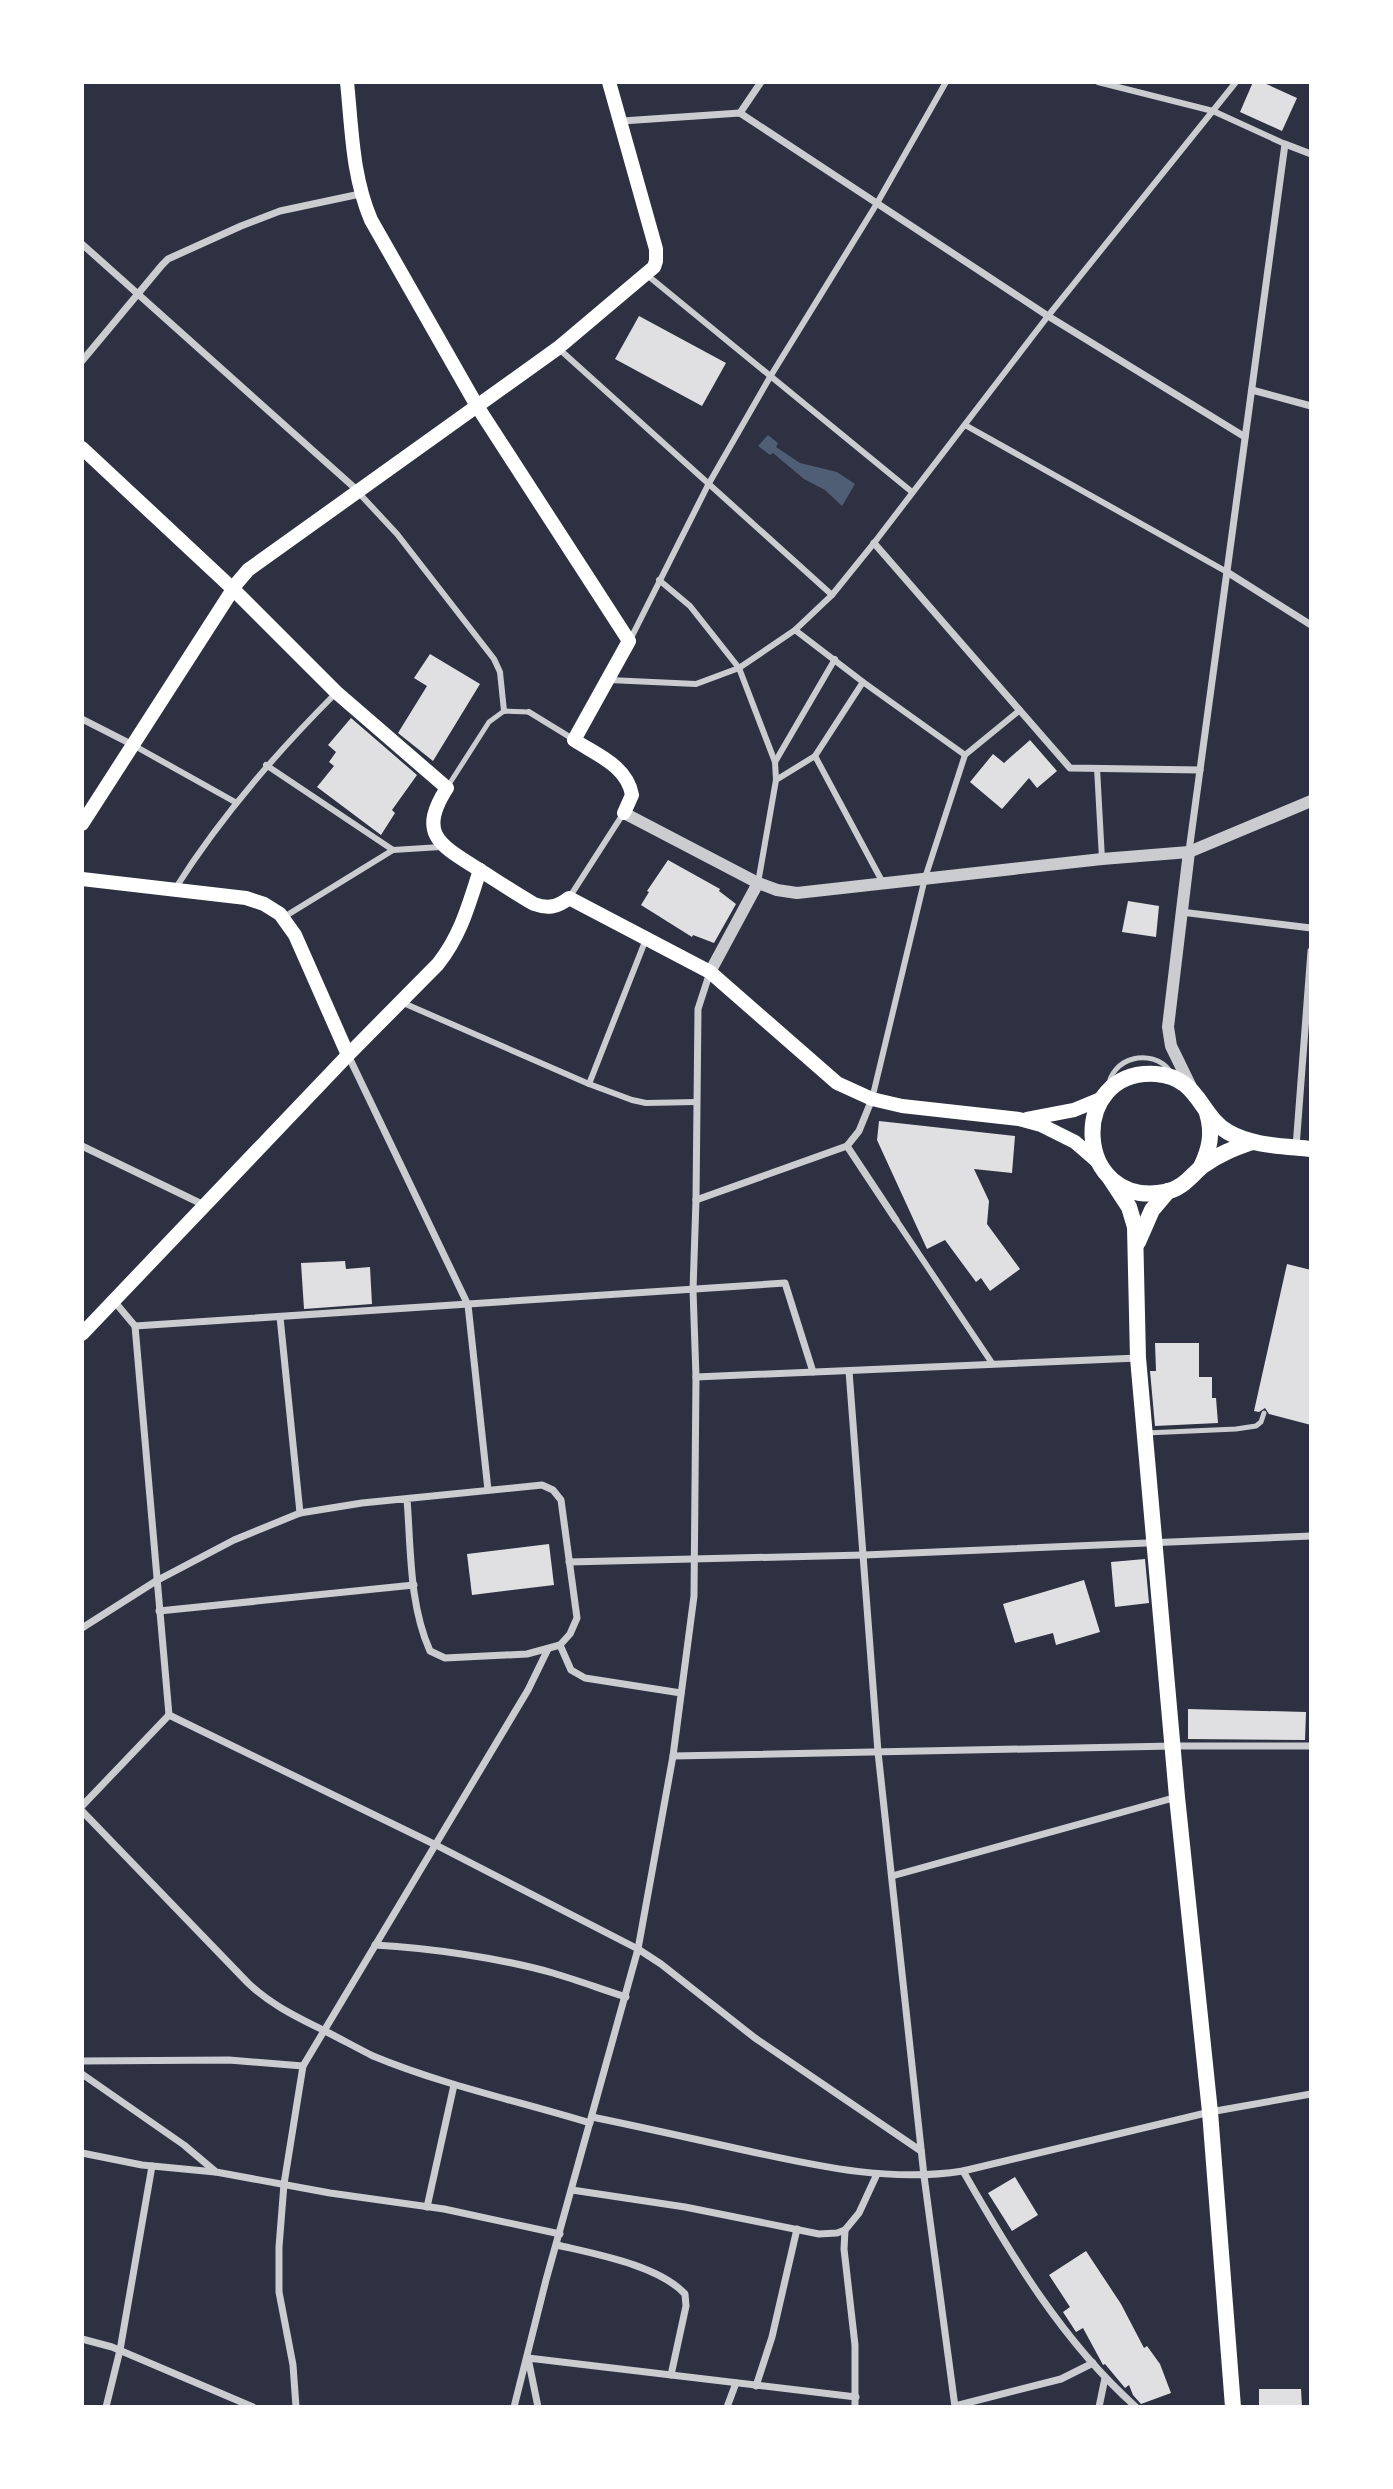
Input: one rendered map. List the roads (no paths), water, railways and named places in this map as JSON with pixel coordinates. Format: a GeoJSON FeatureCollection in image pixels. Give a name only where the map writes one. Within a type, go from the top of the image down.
{"type":"FeatureCollection","features":[{"type":"Feature","properties":{"kind":"main road"},"geometry":{"type":"LineString","coordinates":[[347,82],[355,172],[360,194],[390,256],[477,406],[629,641],[574,740],[620,769],[626,777],[632,795],[624,813]]}},
{"type":"Feature","properties":{"kind":"main road"},"geometry":{"type":"LineString","coordinates":[[82,824],[233,589],[248,570],[558,348],[656,264],[656,249],[609,82]]}},
{"type":"Feature","properties":{"kind":"main road"},"geometry":{"type":"LineString","coordinates":[[82,448],[233,589],[336,692],[447,788],[437,803],[433,825],[442,846],[534,904],[544,908],[554,907],[569,898],[710,972],[838,1083],[872,1098],[902,1106],[1019,1119],[1064,1136],[1098,1162],[1129,1207],[1137,1244],[1138,1358],[1177,1797],[1210,2112],[1233,2407]]}},
{"type":"Feature","properties":{"kind":"main road"},"geometry":{"type":"LineString","coordinates":[[82,1334],[88,1319],[114,1301],[451,948],[461,929],[480,870]]}},
{"type":"Feature","properties":{"kind":"main road"},"geometry":{"type":"LineString","coordinates":[[82,879],[246,898],[264,904],[284,917],[295,935],[348,1055]]}},
{"type":"Feature","properties":{"kind":"main road"},"geometry":{"type":"LineString","coordinates":[[1098,1162],[1092,1146],[1094,1113],[1105,1095],[1117,1084],[1136,1075],[1157,1074],[1177,1079],[1194,1091],[1218,1125],[1252,1142],[1303,1148]]}},
{"type":"Feature","properties":{"kind":"main road"},"geometry":{"type":"LineString","coordinates":[[1019,1119],[1067,1112],[1105,1095]]}},
{"type":"Feature","properties":{"kind":"main road"},"geometry":{"type":"LineString","coordinates":[[1201,1167],[1209,1149],[1211,1128],[1206,1108]]}},
{"type":"Feature","properties":{"kind":"main road"},"geometry":{"type":"LineString","coordinates":[[1111,1178],[1128,1189],[1148,1194],[1168,1191],[1187,1182],[1201,1167],[1217,1156],[1252,1142]]}},
{"type":"Feature","properties":{"kind":"main road"},"geometry":{"type":"LineString","coordinates":[[1137,1244],[1152,1210],[1168,1191]]}},
{"type":"Feature","properties":{"kind":"street"},"geometry":{"type":"LineString","coordinates":[[740,113],[761,82]]}},
{"type":"Feature","properties":{"kind":"street"},"geometry":{"type":"LineString","coordinates":[[629,641],[708,485],[769,377],[876,205],[946,82]]}},
{"type":"Feature","properties":{"kind":"street"},"geometry":{"type":"LineString","coordinates":[[1098,82],[1213,111],[1311,154]]}},
{"type":"Feature","properties":{"kind":"street"},"geometry":{"type":"LineString","coordinates":[[609,680],[696,684],[739,668],[795,630],[832,595],[1048,316],[1236,82]]}},
{"type":"Feature","properties":{"kind":"street"},"geometry":{"type":"LineString","coordinates":[[622,121],[740,113],[1048,316],[1245,437]]}},
{"type":"Feature","properties":{"kind":"street"},"geometry":{"type":"LineString","coordinates":[[1194,1091],[1177,1061],[1168,1027],[1181,912],[1285,144]]}},
{"type":"Feature","properties":{"kind":"street"},"geometry":{"type":"LineString","coordinates":[[82,361],[162,264],[217,236],[280,211],[360,194]]}},
{"type":"Feature","properties":{"kind":"street"},"geometry":{"type":"LineString","coordinates":[[82,244],[357,490],[397,534],[494,659],[500,672],[504,712]]}},
{"type":"Feature","properties":{"kind":"street"},"geometry":{"type":"LineString","coordinates":[[645,274],[912,492]]}},
{"type":"Feature","properties":{"kind":"street"},"geometry":{"type":"LineString","coordinates":[[558,348],[832,595]]}},
{"type":"Feature","properties":{"kind":"street"},"geometry":{"type":"LineString","coordinates":[[1252,390],[1311,405]]}},
{"type":"Feature","properties":{"kind":"street"},"geometry":{"type":"LineString","coordinates":[[965,425],[1227,572],[1311,625]]}},
{"type":"Feature","properties":{"kind":"street"},"geometry":{"type":"LineString","coordinates":[[874,543],[1070,768],[1200,770]]}},
{"type":"Feature","properties":{"kind":"street"},"geometry":{"type":"LineString","coordinates":[[514,2407],[546,2280],[638,1949],[673,1756],[694,1596],[696,1377],[693,1290],[698,1009],[710,972],[758,883],[776,780],[775,762],[739,668],[690,607],[659,580]]}},
{"type":"Feature","properties":{"kind":"street"},"geometry":{"type":"LineString","coordinates":[[795,630],[965,755]]}},
{"type":"Feature","properties":{"kind":"street"},"geometry":{"type":"LineString","coordinates":[[775,762],[835,659]]}},
{"type":"Feature","properties":{"kind":"street"},"geometry":{"type":"LineString","coordinates":[[776,780],[815,756],[863,682]]}},
{"type":"Feature","properties":{"kind":"street"},"geometry":{"type":"LineString","coordinates":[[175,888],[198,851],[235,802],[266,765],[336,692]]}},
{"type":"Feature","properties":{"kind":"street"},"geometry":{"type":"LineString","coordinates":[[696,1200],[847,1146],[859,1131],[872,1098],[925,878],[965,755],[1020,710]]}},
{"type":"Feature","properties":{"kind":"street"},"geometry":{"type":"LineString","coordinates":[[529,712],[574,740]]}},
{"type":"Feature","properties":{"kind":"street"},"geometry":{"type":"LineString","coordinates":[[82,719],[235,802]]}},
{"type":"Feature","properties":{"kind":"street"},"geometry":{"type":"LineString","coordinates":[[815,756],[883,883]]}},
{"type":"Feature","properties":{"kind":"street"},"geometry":{"type":"LineString","coordinates":[[266,765],[393,850]]}},
{"type":"Feature","properties":{"kind":"street"},"geometry":{"type":"LineString","coordinates":[[1097,768],[1102,859]]}},
{"type":"Feature","properties":{"kind":"street"},"geometry":{"type":"LineString","coordinates":[[569,898],[624,813],[758,883],[797,893],[1189,852],[1311,801]]}},
{"type":"Feature","properties":{"kind":"street"},"geometry":{"type":"LineString","coordinates":[[284,917],[393,850],[442,846]]}},
{"type":"Feature","properties":{"kind":"street"},"geometry":{"type":"LineString","coordinates":[[1181,912],[1311,928]]}},
{"type":"Feature","properties":{"kind":"street"},"geometry":{"type":"LineString","coordinates":[[589,1084],[646,939]]}},
{"type":"Feature","properties":{"kind":"street"},"geometry":{"type":"LineString","coordinates":[[1303,1148],[1311,951]]}},
{"type":"Feature","properties":{"kind":"street"},"geometry":{"type":"LineString","coordinates":[[400,1001],[589,1084],[646,1103],[696,1102]]}},
{"type":"Feature","properties":{"kind":"street"},"geometry":{"type":"LineString","coordinates":[[348,1055],[468,1305],[488,1490]]}},
{"type":"Feature","properties":{"kind":"street"},"geometry":{"type":"LineString","coordinates":[[82,1146],[204,1205]]}},
{"type":"Feature","properties":{"kind":"street"},"geometry":{"type":"LineString","coordinates":[[847,1146],[992,1363]]}},
{"type":"Feature","properties":{"kind":"street"},"geometry":{"type":"LineString","coordinates":[[135,1326],[785,1283],[813,1372]]}},
{"type":"Feature","properties":{"kind":"street"},"geometry":{"type":"LineString","coordinates":[[114,1301],[135,1326],[169,1714],[82,1809],[257,1992],[291,2015],[373,2055],[454,2085],[591,2120],[807,2164],[877,2174],[924,2176],[962,2171],[1210,2112],[1311,2094]]}},
{"type":"Feature","properties":{"kind":"street"},"geometry":{"type":"LineString","coordinates":[[280,1317],[300,1513]]}},
{"type":"Feature","properties":{"kind":"street"},"geometry":{"type":"LineString","coordinates":[[696,1377],[1138,1358]]}},
{"type":"Feature","properties":{"kind":"street"},"geometry":{"type":"LineString","coordinates":[[849,1371],[878,1752],[921,2151],[955,2406],[1061,2379],[1093,2363]]}},
{"type":"Feature","properties":{"kind":"street"},"geometry":{"type":"LineString","coordinates":[[82,1628],[156,1581],[234,1540],[300,1513],[362,1503],[542,1485],[553,1490],[561,1500],[576,1619],[570,1634],[560,1645],[527,1654],[445,1658],[430,1651],[422,1633],[415,1603],[407,1499]]}},
{"type":"Feature","properties":{"kind":"street"},"geometry":{"type":"LineString","coordinates":[[569,1562],[864,1555],[1311,1536]]}},
{"type":"Feature","properties":{"kind":"street"},"geometry":{"type":"LineString","coordinates":[[159,1611],[414,1585]]}},
{"type":"Feature","properties":{"kind":"street"},"geometry":{"type":"LineString","coordinates":[[560,1645],[571,1670],[585,1678],[681,1693]]}},
{"type":"Feature","properties":{"kind":"street"},"geometry":{"type":"LineString","coordinates":[[296,2407],[293,2365],[279,2292],[279,2247],[284,2184],[303,2066],[322,2030],[528,1690],[548,1649]]}},
{"type":"Feature","properties":{"kind":"street"},"geometry":{"type":"LineString","coordinates":[[169,1714],[436,1845],[638,1949],[755,2038],[921,2151]]}},
{"type":"Feature","properties":{"kind":"street"},"geometry":{"type":"LineString","coordinates":[[673,1756],[1173,1746],[1311,1746]]}},
{"type":"Feature","properties":{"kind":"street"},"geometry":{"type":"LineString","coordinates":[[892,1876],[1177,1797]]}},
{"type":"Feature","properties":{"kind":"street"},"geometry":{"type":"LineString","coordinates":[[375,1945],[406,1947],[527,1968],[626,1997]]}},
{"type":"Feature","properties":{"kind":"street"},"geometry":{"type":"LineString","coordinates":[[82,2062],[229,2060],[303,2066]]}},
{"type":"Feature","properties":{"kind":"street"},"geometry":{"type":"LineString","coordinates":[[82,2074],[184,2144],[216,2172]]}},
{"type":"Feature","properties":{"kind":"street"},"geometry":{"type":"LineString","coordinates":[[427,2207],[454,2085]]}},
{"type":"Feature","properties":{"kind":"street"},"geometry":{"type":"LineString","coordinates":[[82,2153],[152,2166],[216,2172],[492,2218],[560,2234]]}},
{"type":"Feature","properties":{"kind":"street"},"geometry":{"type":"LineString","coordinates":[[106,2407],[120,2350],[152,2166]]}},
{"type":"Feature","properties":{"kind":"street"},"geometry":{"type":"LineString","coordinates":[[962,2171],[1059,2324],[1105,2378],[1136,2407]]}},
{"type":"Feature","properties":{"kind":"street"},"geometry":{"type":"LineString","coordinates":[[572,2190],[685,2207],[820,2234],[845,2230],[859,2213],[877,2174]]}},
{"type":"Feature","properties":{"kind":"street"},"geometry":{"type":"LineString","coordinates":[[755,2386],[772,2337],[797,2229]]}},
{"type":"Feature","properties":{"kind":"street"},"geometry":{"type":"LineString","coordinates":[[845,2230],[844,2249],[855,2345],[855,2407]]}},
{"type":"Feature","properties":{"kind":"street"},"geometry":{"type":"LineString","coordinates":[[557,2245],[607,2257],[650,2272],[678,2286],[685,2294],[686,2306],[671,2375]]}},
{"type":"Feature","properties":{"kind":"street"},"geometry":{"type":"LineString","coordinates":[[82,2339],[120,2350],[253,2407]]}},
{"type":"Feature","properties":{"kind":"street"},"geometry":{"type":"LineString","coordinates":[[528,2358],[856,2397]]}},
{"type":"Feature","properties":{"kind":"street"},"geometry":{"type":"LineString","coordinates":[[528,2358],[538,2407]]}},
{"type":"Feature","properties":{"kind":"street"},"geometry":{"type":"LineString","coordinates":[[1099,2407],[1105,2378]]}},
{"type":"Feature","properties":{"kind":"street"},"geometry":{"type":"LineString","coordinates":[[727,2407],[736,2383]]}},
{"type":"Feature","properties":{"kind":"lane"},"geometry":{"type":"LineString","coordinates":[[447,788],[489,722],[504,712],[529,712]]}},
{"type":"Feature","properties":{"kind":"lane"},"geometry":{"type":"LineString","coordinates":[[1145,1433],[1256,1426],[1261,1422],[1264,1413]]}},
{"type":"Feature","properties":{"kind":"water"},"geometry":{"type":"Polygon","coordinates":[[[768,435],[778,443],[776,447],[800,463],[837,472],[855,484],[842,506],[825,490],[804,479],[773,453],[770,455],[758,446],[768,435]]]}}]}
